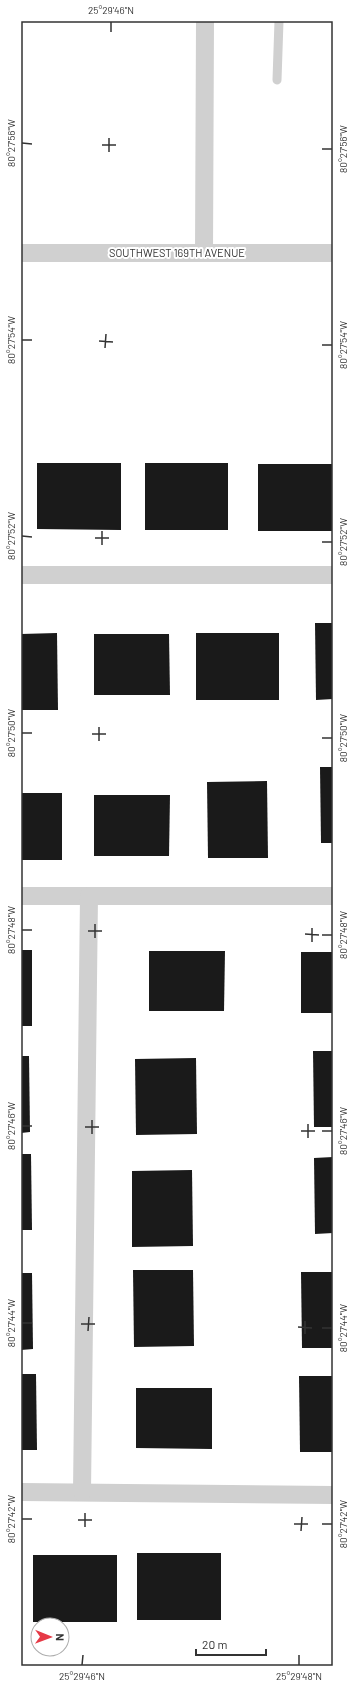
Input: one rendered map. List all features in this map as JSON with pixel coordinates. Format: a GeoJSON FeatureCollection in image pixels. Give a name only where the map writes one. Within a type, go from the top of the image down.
{"type":"FeatureCollection","features":[{"type":"Feature","properties":{"kind":"street"},"geometry":{"type":"LineString","coordinates":[[204,253],[205,21]]}},
{"type":"Feature","properties":{"kind":"street","name":"SOUTHWEST 169TH AVENUE"},"geometry":{"type":"LineString","coordinates":[[21,254],[333,253]]}},
{"type":"Feature","properties":{"kind":"street"},"geometry":{"type":"LineString","coordinates":[[21,575],[333,575]]}},
{"type":"Feature","properties":{"kind":"street"},"geometry":{"type":"LineString","coordinates":[[21,896],[333,896]]}},
{"type":"Feature","properties":{"kind":"street"},"geometry":{"type":"LineString","coordinates":[[82,1492],[89,896]]}},
{"type":"Feature","properties":{"kind":"street"},"geometry":{"type":"LineString","coordinates":[[21,1492],[333,1495]]}},
{"type":"Feature","properties":{"kind":"lane"},"geometry":{"type":"LineString","coordinates":[[277,80],[278,21]]}},
{"type":"Feature","properties":{"kind":"building"},"geometry":{"type":"Polygon","coordinates":[[[37,463],[121,463],[121,530],[37,529],[37,463]]]}},
{"type":"Feature","properties":{"kind":"building"},"geometry":{"type":"Polygon","coordinates":[[[145,463],[228,463],[228,530],[145,530],[145,463]]]}},
{"type":"Feature","properties":{"kind":"building"},"geometry":{"type":"Polygon","coordinates":[[[258,464],[333,464],[333,531],[258,531],[258,464]]]}},
{"type":"Feature","properties":{"kind":"building"},"geometry":{"type":"Polygon","coordinates":[[[315,623],[333,623],[333,699],[316,700],[315,623]]]}},
{"type":"Feature","properties":{"kind":"building"},"geometry":{"type":"Polygon","coordinates":[[[57,633],[58,710],[21,710],[21,634],[57,633]]]}},
{"type":"Feature","properties":{"kind":"building"},"geometry":{"type":"Polygon","coordinates":[[[196,633],[279,633],[279,700],[196,700],[196,633]]]}},
{"type":"Feature","properties":{"kind":"building"},"geometry":{"type":"Polygon","coordinates":[[[94,634],[169,634],[170,695],[94,695],[94,634]]]}},
{"type":"Feature","properties":{"kind":"building"},"geometry":{"type":"Polygon","coordinates":[[[320,767],[333,767],[333,843],[321,843],[320,767]]]}},
{"type":"Feature","properties":{"kind":"building"},"geometry":{"type":"Polygon","coordinates":[[[267,781],[268,858],[208,858],[207,782],[267,781]]]}},
{"type":"Feature","properties":{"kind":"building"},"geometry":{"type":"Polygon","coordinates":[[[21,793],[62,793],[62,860],[21,860],[21,793]]]}},
{"type":"Feature","properties":{"kind":"building"},"geometry":{"type":"Polygon","coordinates":[[[94,795],[170,795],[169,856],[94,856],[94,795]]]}},
{"type":"Feature","properties":{"kind":"building"},"geometry":{"type":"Polygon","coordinates":[[[21,950],[32,950],[32,1026],[21,1026],[21,950]]]}},
{"type":"Feature","properties":{"kind":"building"},"geometry":{"type":"Polygon","coordinates":[[[149,951],[225,951],[224,1011],[149,1011],[149,951]]]}},
{"type":"Feature","properties":{"kind":"building"},"geometry":{"type":"Polygon","coordinates":[[[301,952],[333,952],[333,1013],[301,1013],[301,952]]]}},
{"type":"Feature","properties":{"kind":"building"},"geometry":{"type":"Polygon","coordinates":[[[313,1051],[333,1051],[333,1127],[314,1127],[313,1051]]]}},
{"type":"Feature","properties":{"kind":"building"},"geometry":{"type":"Polygon","coordinates":[[[21,1056],[29,1056],[30,1132],[21,1133],[21,1056]]]}},
{"type":"Feature","properties":{"kind":"building"},"geometry":{"type":"Polygon","coordinates":[[[196,1058],[197,1134],[136,1135],[135,1059],[196,1058]]]}},
{"type":"Feature","properties":{"kind":"building"},"geometry":{"type":"Polygon","coordinates":[[[21,1154],[31,1154],[32,1230],[21,1230],[21,1154]]]}},
{"type":"Feature","properties":{"kind":"building"},"geometry":{"type":"Polygon","coordinates":[[[333,1157],[333,1233],[315,1234],[314,1158],[333,1157]]]}},
{"type":"Feature","properties":{"kind":"building"},"geometry":{"type":"Polygon","coordinates":[[[192,1170],[193,1246],[132,1247],[132,1171],[192,1170]]]}},
{"type":"Feature","properties":{"kind":"building"},"geometry":{"type":"Polygon","coordinates":[[[133,1270],[193,1270],[194,1346],[134,1347],[133,1270]]]}},
{"type":"Feature","properties":{"kind":"building"},"geometry":{"type":"Polygon","coordinates":[[[301,1272],[333,1272],[333,1348],[302,1348],[301,1272]]]}},
{"type":"Feature","properties":{"kind":"building"},"geometry":{"type":"Polygon","coordinates":[[[21,1273],[32,1273],[33,1349],[21,1350],[21,1273]]]}},
{"type":"Feature","properties":{"kind":"building"},"geometry":{"type":"Polygon","coordinates":[[[21,1374],[36,1374],[37,1450],[21,1450],[21,1374]]]}},
{"type":"Feature","properties":{"kind":"building"},"geometry":{"type":"Polygon","coordinates":[[[299,1376],[333,1376],[333,1452],[300,1452],[299,1376]]]}},
{"type":"Feature","properties":{"kind":"building"},"geometry":{"type":"Polygon","coordinates":[[[136,1388],[212,1388],[212,1449],[136,1448],[136,1388]]]}},
{"type":"Feature","properties":{"kind":"building"},"geometry":{"type":"Polygon","coordinates":[[[137,1553],[221,1553],[221,1620],[137,1620],[137,1553]]]}},
{"type":"Feature","properties":{"kind":"building"},"geometry":{"type":"Polygon","coordinates":[[[33,1555],[117,1555],[117,1622],[70,1622],[70,1617],[33,1617],[33,1555]]]}}]}
